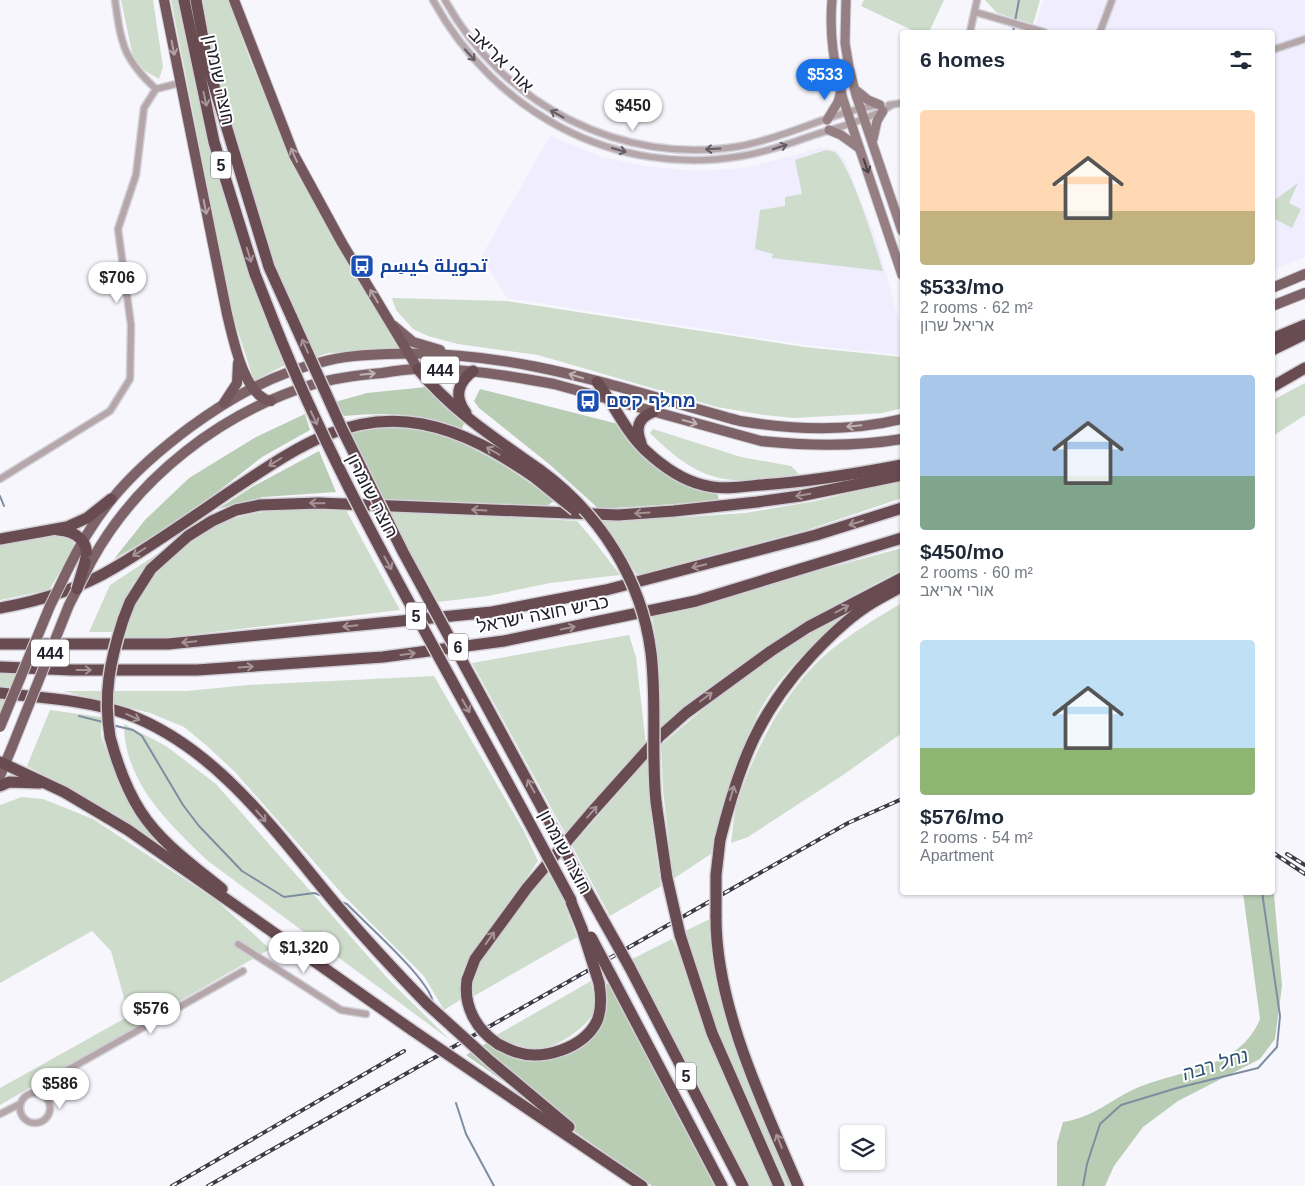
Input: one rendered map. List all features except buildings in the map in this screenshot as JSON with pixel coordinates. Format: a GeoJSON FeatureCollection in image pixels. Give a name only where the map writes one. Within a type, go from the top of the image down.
{"type":"FeatureCollection","features":[{"type":"Feature","properties":{"kind":"highway"},"geometry":{"type":"LineString","coordinates":[[164,0],[217,272],[237,352],[252,387],[264,400],[271,401]]}},
{"type":"Feature","properties":{"kind":"highway","name":"חוצה שומרון"},"geometry":{"type":"LineString","coordinates":[[184,0],[214,142],[254,274],[297,380],[334,460],[383,555],[570,897],[584,928],[611,975],[722,1186]]}},
{"type":"Feature","properties":{"kind":"highway","name":"חוצה שומרון"},"geometry":{"type":"LineString","coordinates":[[196,0],[208,66],[269,267],[342,429],[402,552],[629,966],[743,1186]]}},
{"type":"Feature","properties":{"kind":"highway"},"geometry":{"type":"LineString","coordinates":[[234,0],[294,155],[342,243],[418,369],[448,402],[537,474]]}},
{"type":"Feature","properties":{"kind":"highway"},"geometry":{"type":"LineString","coordinates":[[1275,338],[1305,324]]}},
{"type":"Feature","properties":{"kind":"highway"},"geometry":{"type":"LineString","coordinates":[[1275,349],[1305,334]]}},
{"type":"Feature","properties":{"kind":"highway"},"geometry":{"type":"LineString","coordinates":[[224,403],[237,383],[237,352]]}},
{"type":"Feature","properties":{"kind":"highway"},"geometry":{"type":"LineString","coordinates":[[1275,381],[1305,368]]}},
{"type":"Feature","properties":{"kind":"highway"},"geometry":{"type":"LineString","coordinates":[[1275,385],[1305,368]]}},
{"type":"Feature","properties":{"kind":"highway"},"geometry":{"type":"LineString","coordinates":[[474,371],[462,382],[458,394],[464,410],[483,431]]}},
{"type":"Feature","properties":{"kind":"highway"},"geometry":{"type":"LineString","coordinates":[[598,382],[631,433],[646,451],[682,477],[703,485],[730,488],[813,480],[900,465]]}},
{"type":"Feature","properties":{"kind":"highway"},"geometry":{"type":"LineString","coordinates":[[646,451],[638,434],[638,424],[643,417],[653,412]]}},
{"type":"Feature","properties":{"kind":"highway"},"geometry":{"type":"LineString","coordinates":[[0,608],[46,597],[93,579],[147,547],[297,448],[326,434],[354,426],[381,422],[403,422],[451,431],[492,449],[562,488],[585,510],[603,532],[628,574],[639,602],[651,654],[656,802],[667,878],[680,935],[698,996],[712,1033],[779,1186]]}},
{"type":"Feature","properties":{"kind":"highway"},"geometry":{"type":"LineString","coordinates":[[212,886],[167,842],[141,812],[124,780],[110,737],[107,719],[109,668],[130,602],[151,569],[188,536],[212,521],[236,510],[260,505],[320,503],[618,515],[757,502],[900,475]]}},
{"type":"Feature","properties":{"kind":"highway"},"geometry":{"type":"LineString","coordinates":[[0,539],[55,530],[87,518],[111,499]]}},
{"type":"Feature","properties":{"kind":"highway","name":"כביש חוצה ישראל"},"geometry":{"type":"LineString","coordinates":[[0,644],[168,644],[492,612],[615,587],[816,535],[900,509]]}},
{"type":"Feature","properties":{"kind":"highway"},"geometry":{"type":"LineString","coordinates":[[55,530],[73,534],[83,540],[87,549],[89,561],[77,589]]}},
{"type":"Feature","properties":{"kind":"highway","name":"כביש חוצה ישראל"},"geometry":{"type":"LineString","coordinates":[[0,667],[72,670],[197,670],[383,657],[504,641],[696,601],[900,539]]}},
{"type":"Feature","properties":{"kind":"highway"},"geometry":{"type":"LineString","coordinates":[[584,928],[599,983],[601,1006],[597,1021],[589,1032],[576,1043],[541,1055],[517,1052],[498,1044],[485,1035],[468,1005],[467,980],[474,960],[527,888],[616,784],[666,731],[692,708],[771,651],[808,627],[900,579]]}},
{"type":"Feature","properties":{"kind":"highway"},"geometry":{"type":"LineString","coordinates":[[798,1186],[731,1017],[719,959],[716,915],[716,875],[720,840],[737,778],[747,752],[765,714],[782,689],[821,645],[842,625],[863,609],[900,587]]}},
{"type":"Feature","properties":{"kind":"highway"},"geometry":{"type":"LineString","coordinates":[[0,693],[94,705],[127,714],[160,729],[194,751],[227,779],[296,856],[341,910],[427,1004],[490,1061],[614,1166]]}},
{"type":"Feature","properties":{"kind":"highway"},"geometry":{"type":"LineString","coordinates":[[3,763],[64,792],[128,830],[212,886],[286,943],[642,1186]]}},
{"type":"Feature","properties":{"kind":"highway"},"geometry":{"type":"LineString","coordinates":[[0,786],[9,782],[47,784]]}},
{"type":"Feature","properties":{"kind":"main road"},"geometry":{"type":"LineString","coordinates":[[832,0],[831,44],[841,91],[900,269]]}},
{"type":"Feature","properties":{"kind":"main road"},"geometry":{"type":"LineString","coordinates":[[846,0],[845,43],[855,89],[900,225]]}},
{"type":"Feature","properties":{"kind":"main road"},"geometry":{"type":"LineString","coordinates":[[855,89],[881,108],[873,144]]}},
{"type":"Feature","properties":{"kind":"main road"},"geometry":{"type":"LineString","coordinates":[[827,120],[838,102],[841,91]]}},
{"type":"Feature","properties":{"kind":"main road"},"geometry":{"type":"LineString","coordinates":[[829,130],[841,134],[860,148]]}},
{"type":"Feature","properties":{"kind":"main road"},"geometry":{"type":"LineString","coordinates":[[1275,287],[1305,274]]}},
{"type":"Feature","properties":{"kind":"main road"},"geometry":{"type":"LineString","coordinates":[[1275,305],[1305,293]]}},
{"type":"Feature","properties":{"kind":"main road"},"geometry":{"type":"LineString","coordinates":[[389,320],[413,342],[473,356]]}},
{"type":"Feature","properties":{"kind":"main road","name":"444"},"geometry":{"type":"LineString","coordinates":[[0,727],[50,606],[95,519],[148,460],[224,403],[252,387],[275,377],[322,362],[353,356],[408,353],[473,356],[561,371],[740,421],[797,428],[840,428],[900,418]]}},
{"type":"Feature","properties":{"kind":"main road","name":"444"},"geometry":{"type":"LineString","coordinates":[[89,561],[111,528],[157,476],[190,447],[216,430],[271,401],[311,385],[331,380],[418,369],[474,371],[554,384],[761,441],[847,445],[900,439]]}},
{"type":"Feature","properties":{"kind":"main road","name":"444"},"geometry":{"type":"LineString","coordinates":[[0,776],[3,763],[12,747],[77,589]]}},
{"type":"Feature","properties":{"kind":"street"},"geometry":{"type":"LineString","coordinates":[[115,0],[121,40],[126,55],[143,77],[156,89]]}},
{"type":"Feature","properties":{"kind":"street","name":"אורי אריאב"},"geometry":{"type":"LineString","coordinates":[[433,0],[462,45],[505,90],[553,124],[578,136],[634,154],[664,158],[708,160],[743,156],[771,150],[865,119],[881,108]]}},
{"type":"Feature","properties":{"kind":"street","name":"אורי אריאב"},"geometry":{"type":"LineString","coordinates":[[445,0],[470,39],[512,83],[558,114],[611,137],[636,144],[665,148],[720,149],[768,140],[861,109],[881,108]]}},
{"type":"Feature","properties":{"kind":"street"},"geometry":{"type":"LineString","coordinates":[[970,30],[977,0]]}},
{"type":"Feature","properties":{"kind":"street"},"geometry":{"type":"LineString","coordinates":[[1101,30],[1112,0]]}},
{"type":"Feature","properties":{"kind":"street"},"geometry":{"type":"LineString","coordinates":[[975,12],[1036,30]]}},
{"type":"Feature","properties":{"kind":"street"},"geometry":{"type":"LineString","coordinates":[[1275,49],[1305,39]]}},
{"type":"Feature","properties":{"kind":"street"},"geometry":{"type":"LineString","coordinates":[[0,479],[110,411],[130,380],[131,325],[118,229],[136,175],[144,108],[156,89],[180,83]]}},
{"type":"Feature","properties":{"kind":"street"},"geometry":{"type":"LineString","coordinates":[[881,108],[900,103]]}},
{"type":"Feature","properties":{"kind":"street"},"geometry":{"type":"LineString","coordinates":[[238,944],[341,1010],[366,1014]]}},
{"type":"Feature","properties":{"kind":"street"},"geometry":{"type":"LineString","coordinates":[[3,1112],[20,1104],[26,1096],[49,1085],[64,1072],[243,971]]}},
{"type":"Feature","properties":{"kind":"street"},"geometry":{"type":"LineString","coordinates":[[3,1112],[21,1115],[29,1122],[41,1122],[50,1110],[48,1101],[49,1085]]}},
{"type":"Feature","properties":{"kind":"street"},"geometry":{"type":"LineString","coordinates":[[34,1093],[42,1095],[48,1101]]}},
{"type":"Feature","properties":{"kind":"street"},"geometry":{"type":"LineString","coordinates":[[20,1104],[21,1115]]}},
{"type":"Feature","properties":{"kind":"shaded area"},"geometry":{"type":"Polygon","coordinates":[[[1043,0],[1305,0],[1305,257],[1275,269],[1275,30],[1034,30],[1043,0]]]}},
{"type":"Feature","properties":{"kind":"shaded area"},"geometry":{"type":"Polygon","coordinates":[[[550,136],[602,157],[645,166],[695,171],[746,168],[820,148],[836,150],[846,161],[876,237],[900,325],[900,355],[806,345],[507,298],[481,257],[550,136]]]}},
{"type":"Feature","properties":{"kind":"green space"},"geometry":{"type":"Polygon","coordinates":[[[121,0],[153,0],[163,67],[159,79],[145,71],[133,57],[121,0]]]}},
{"type":"Feature","properties":{"kind":"green space"},"geometry":{"type":"Polygon","coordinates":[[[171,0],[180,0],[247,266],[285,365],[254,381],[232,313],[171,0]]]}},
{"type":"Feature","properties":{"kind":"green space"},"geometry":{"type":"Polygon","coordinates":[[[203,0],[229,0],[249,57],[295,163],[402,350],[328,353],[316,357],[275,268],[215,68],[203,0]]]}},
{"type":"Feature","properties":{"kind":"green space"},"geometry":{"type":"Polygon","coordinates":[[[864,0],[944,0],[930,30],[912,30],[861,6],[864,0]]]}},
{"type":"Feature","properties":{"kind":"green space"},"geometry":{"type":"Polygon","coordinates":[[[985,0],[1040,0],[1033,24],[997,13],[985,0]]]}},
{"type":"Feature","properties":{"kind":"green space"},"geometry":{"type":"Polygon","coordinates":[[[826,150],[835,152],[848,173],[875,244],[883,271],[772,258],[773,254],[755,249],[760,210],[785,206],[785,197],[802,194],[795,160],[826,150]]]}},
{"type":"Feature","properties":{"kind":"green space"},"geometry":{"type":"Polygon","coordinates":[[[1298,183],[1289,203],[1301,209],[1292,228],[1275,219],[1275,200],[1298,183]]]}},
{"type":"Feature","properties":{"kind":"green space"},"geometry":{"type":"Polygon","coordinates":[[[392,298],[506,301],[804,347],[900,357],[900,409],[883,413],[794,418],[717,407],[538,355],[458,344],[428,336],[413,329],[396,310],[392,298]]]}},
{"type":"Feature","properties":{"kind":"green space"},"geometry":{"type":"Polygon","coordinates":[[[1305,383],[1305,415],[1275,435],[1275,399],[1305,383]]]}},
{"type":"Feature","properties":{"kind":"green space"},"geometry":{"type":"Polygon","coordinates":[[[426,387],[464,423],[461,431],[417,417],[404,415],[344,416],[335,402],[367,393],[426,387]]]}},
{"type":"Feature","properties":{"kind":"green space"},"geometry":{"type":"Polygon","coordinates":[[[480,389],[622,425],[681,482],[718,495],[719,501],[599,509],[549,464],[479,408],[474,401],[480,389]]]}},
{"type":"Feature","properties":{"kind":"green space"},"geometry":{"type":"Polygon","coordinates":[[[305,414],[310,430],[262,457],[183,519],[114,559],[145,520],[189,478],[256,437],[305,414]]]}},
{"type":"Feature","properties":{"kind":"green space"},"geometry":{"type":"Polygon","coordinates":[[[389,425],[418,429],[461,443],[502,465],[554,501],[545,507],[381,499],[350,431],[389,425]]]}},
{"type":"Feature","properties":{"kind":"green space"},"geometry":{"type":"Polygon","coordinates":[[[653,429],[741,457],[791,466],[799,474],[754,480],[718,478],[685,463],[650,433],[653,429]]]}},
{"type":"Feature","properties":{"kind":"green space"},"geometry":{"type":"Polygon","coordinates":[[[319,451],[336,492],[263,497],[218,509],[252,487],[319,451]]]}},
{"type":"Feature","properties":{"kind":"green space"},"geometry":{"type":"Polygon","coordinates":[[[900,480],[900,499],[807,530],[637,575],[600,517],[671,518],[745,513],[816,501],[900,480]]]}},
{"type":"Feature","properties":{"kind":"green space"},"geometry":{"type":"Polygon","coordinates":[[[287,509],[346,510],[400,610],[164,638],[124,640],[132,613],[141,595],[150,581],[175,554],[204,532],[220,524],[254,513],[287,509]]]}},
{"type":"Feature","properties":{"kind":"green space"},"geometry":{"type":"Polygon","coordinates":[[[386,510],[577,521],[620,575],[550,583],[488,596],[438,602],[386,510]]]}},
{"type":"Feature","properties":{"kind":"green space"},"geometry":{"type":"Polygon","coordinates":[[[56,534],[66,536],[74,543],[75,547],[49,590],[0,600],[0,543],[56,534]]]}},
{"type":"Feature","properties":{"kind":"green space"},"geometry":{"type":"Polygon","coordinates":[[[165,549],[133,583],[112,632],[89,632],[110,585],[165,549]]]}},
{"type":"Feature","properties":{"kind":"green space"},"geometry":{"type":"Polygon","coordinates":[[[900,549],[900,571],[828,610],[757,654],[719,680],[661,729],[656,669],[657,646],[652,616],[900,549]]]}},
{"type":"Feature","properties":{"kind":"green space"},"geometry":{"type":"Polygon","coordinates":[[[900,604],[900,734],[843,775],[748,837],[731,843],[736,808],[746,778],[763,739],[785,701],[811,668],[826,654],[863,627],[900,604]]]}},
{"type":"Feature","properties":{"kind":"green space"},"geometry":{"type":"Polygon","coordinates":[[[841,613],[844,619],[796,662],[775,687],[758,714],[730,782],[711,854],[673,879],[663,790],[661,745],[735,682],[841,613]]]}},
{"type":"Feature","properties":{"kind":"green space"},"geometry":{"type":"Polygon","coordinates":[[[629,635],[636,657],[646,745],[566,835],[472,663],[629,635]]]}},
{"type":"Feature","properties":{"kind":"green space"},"geometry":{"type":"Polygon","coordinates":[[[0,672],[18,673],[0,718],[0,672]]]}},
{"type":"Feature","properties":{"kind":"green space"},"geometry":{"type":"Polygon","coordinates":[[[434,676],[524,831],[538,861],[507,907],[480,941],[463,970],[460,1000],[444,1010],[424,976],[344,896],[235,772],[206,745],[184,727],[150,713],[63,691],[187,691],[248,685],[434,676]]]}},
{"type":"Feature","properties":{"kind":"green space"},"geometry":{"type":"Polygon","coordinates":[[[50,710],[101,717],[101,736],[124,795],[137,817],[191,871],[85,798],[27,766],[50,710]]]}},
{"type":"Feature","properties":{"kind":"green space"},"geometry":{"type":"Polygon","coordinates":[[[124,724],[166,746],[216,784],[389,980],[450,1040],[208,861],[193,847],[164,817],[140,783],[126,745],[124,724]]]}},
{"type":"Feature","properties":{"kind":"green space"},"geometry":{"type":"Polygon","coordinates":[[[649,757],[650,805],[661,886],[610,916],[572,846],[649,757]]]}},
{"type":"Feature","properties":{"kind":"green space"},"geometry":{"type":"Polygon","coordinates":[[[22,797],[43,799],[93,819],[216,900],[270,949],[0,1105],[0,1088],[129,1016],[111,951],[92,931],[0,983],[0,805],[22,797]]]}},
{"type":"Feature","properties":{"kind":"green space"},"geometry":{"type":"Polygon","coordinates":[[[547,871],[560,893],[577,937],[474,996],[473,984],[476,973],[492,943],[547,871]]]}},
{"type":"Feature","properties":{"kind":"green space"},"geometry":{"type":"Polygon","coordinates":[[[1243,895],[1274,895],[1282,986],[1275,1039],[1260,1059],[1178,1101],[1143,1127],[1114,1166],[1105,1186],[1057,1186],[1057,1143],[1063,1122],[1094,1112],[1139,1087],[1191,1071],[1224,1058],[1239,1048],[1251,1035],[1260,1019],[1243,895]]]}},
{"type":"Feature","properties":{"kind":"green space"},"geometry":{"type":"Polygon","coordinates":[[[710,919],[715,962],[727,1020],[791,1186],[787,1186],[722,1045],[706,1001],[685,931],[710,919]]]}},
{"type":"Feature","properties":{"kind":"green space"},"geometry":{"type":"Polygon","coordinates":[[[672,939],[683,961],[774,1186],[748,1186],[632,959],[672,939]]]}},
{"type":"Feature","properties":{"kind":"green space"},"geometry":{"type":"Polygon","coordinates":[[[591,981],[594,1000],[593,1012],[586,1023],[557,1044],[544,1048],[532,1048],[495,1036],[591,981]]]}},
{"type":"Feature","properties":{"kind":"green space"},"geometry":{"type":"Polygon","coordinates":[[[604,983],[611,985],[719,1186],[652,1186],[466,1055],[487,1043],[507,1055],[530,1061],[555,1058],[567,1054],[587,1041],[595,1032],[604,983]]]}},
{"type":"Feature","properties":{"kind":"waterway","name":"נחל רבה"},"geometry":{"type":"LineString","coordinates":[[1013,30],[1019,0]]}},
{"type":"Feature","properties":{"kind":"waterway"},"geometry":{"type":"LineString","coordinates":[[0,496],[4,506]]}},
{"type":"Feature","properties":{"kind":"waterway"},"geometry":{"type":"LineString","coordinates":[[79,716],[103,722]]}},
{"type":"Feature","properties":{"kind":"waterway"},"geometry":{"type":"LineString","coordinates":[[112,725],[133,730],[142,736],[183,805],[199,826],[242,871],[284,897],[314,893],[323,896]]}},
{"type":"Feature","properties":{"kind":"waterway","name":"נחל רבה"},"geometry":{"type":"LineString","coordinates":[[1083,1186],[1087,1164],[1100,1124],[1121,1105],[1177,1088],[1258,1068],[1277,1047],[1280,1016],[1262,895]]}},
{"type":"Feature","properties":{"kind":"waterway"},"geometry":{"type":"LineString","coordinates":[[341,902],[347,904],[409,966],[429,992],[433,1002]]}},
{"type":"Feature","properties":{"kind":"waterway"},"geometry":{"type":"LineString","coordinates":[[456,1103],[466,1134],[494,1186]]}},
{"type":"Feature","properties":{"kind":"railway"},"geometry":{"type":"LineString","coordinates":[[208,1186],[848,823],[900,800]]}},
{"type":"Feature","properties":{"kind":"railway"},"geometry":{"type":"LineString","coordinates":[[1275,854],[1305,874]]}},
{"type":"Feature","properties":{"kind":"railway"},"geometry":{"type":"LineString","coordinates":[[1287,854],[1305,865]]}},
{"type":"Feature","properties":{"kind":"railway"},"geometry":{"type":"LineString","coordinates":[[172,1186],[404,1051]]}},
{"type":"Feature","properties":{"kind":"place","name":"تحويلة كيسِم"},"geometry":{"type":"Point","coordinates":[362,266]}},
{"type":"Feature","properties":{"kind":"place","name":"מחלף קסם"},"geometry":{"type":"Point","coordinates":[588,401]}}]}
